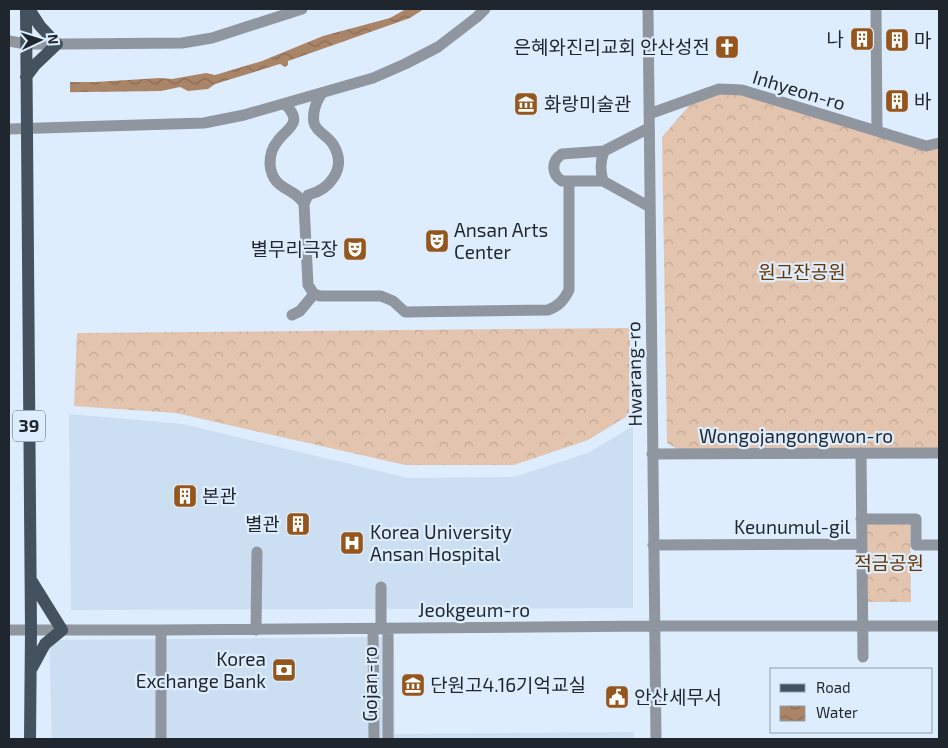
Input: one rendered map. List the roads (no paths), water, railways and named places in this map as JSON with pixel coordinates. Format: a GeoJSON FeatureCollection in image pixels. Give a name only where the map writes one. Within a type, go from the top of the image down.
{"type":"FeatureCollection","features":[{"type":"Feature","properties":{"kind":"main road","name":"39"},"geometry":{"type":"LineString","coordinates":[[27,9],[26,44],[29,69],[26,112],[31,630],[30,739]]}},
{"type":"Feature","properties":{"kind":"main road"},"geometry":{"type":"LineString","coordinates":[[27,9],[40,26],[58,44],[29,69]]}},
{"type":"Feature","properties":{"kind":"main road"},"geometry":{"type":"LineString","coordinates":[[30,580],[62,630],[45,644],[30,670]]}},
{"type":"Feature","properties":{"kind":"street"},"geometry":{"type":"LineString","coordinates":[[9,41],[26,44],[182,43],[212,38],[302,9]]}},
{"type":"Feature","properties":{"kind":"street"},"geometry":{"type":"LineString","coordinates":[[9,129],[204,123],[244,116],[373,78],[405,64],[438,46],[477,17],[484,9]]}},
{"type":"Feature","properties":{"kind":"street","name":"Hwarang-ro"},"geometry":{"type":"LineString","coordinates":[[648,9],[656,739]]}},
{"type":"Feature","properties":{"kind":"street"},"geometry":{"type":"LineString","coordinates":[[876,9],[877,132]]}},
{"type":"Feature","properties":{"kind":"street","name":"Inhyeon-ro"},"geometry":{"type":"LineString","coordinates":[[649,114],[719,89],[742,90],[926,146],[939,143]]}},
{"type":"Feature","properties":{"kind":"street"},"geometry":{"type":"LineString","coordinates":[[322,93],[315,106],[314,123],[318,130],[328,137],[335,146],[338,168],[334,178],[327,187],[318,193],[308,195],[304,204],[308,285],[314,294],[320,296],[381,296],[393,301],[405,312],[548,310],[556,307],[569,290],[570,182]]}},
{"type":"Feature","properties":{"kind":"street"},"geometry":{"type":"LineString","coordinates":[[285,104],[293,115],[293,123],[290,129],[277,142],[272,152],[270,164],[278,184],[287,191],[297,195],[304,204]]}},
{"type":"Feature","properties":{"kind":"street"},"geometry":{"type":"LineString","coordinates":[[649,128],[604,151],[565,153],[559,156],[553,165],[554,172],[559,180],[570,182],[603,181],[650,207]]}},
{"type":"Feature","properties":{"kind":"street"},"geometry":{"type":"LineString","coordinates":[[603,181],[600,172],[604,151]]}},
{"type":"Feature","properties":{"kind":"street"},"geometry":{"type":"LineString","coordinates":[[292,315],[300,311],[314,294]]}},
{"type":"Feature","properties":{"kind":"street"},"geometry":{"type":"LineString","coordinates":[[861,453],[862,519]]}},
{"type":"Feature","properties":{"kind":"street","name":"Wongojangongwon-ro"},"geometry":{"type":"LineString","coordinates":[[652,454],[939,453]]}},
{"type":"Feature","properties":{"kind":"street","name":"Keunumul-gil"},"geometry":{"type":"LineString","coordinates":[[653,545],[862,544],[862,519],[916,519],[916,545],[939,544]]}},
{"type":"Feature","properties":{"kind":"street"},"geometry":{"type":"LineString","coordinates":[[862,544],[863,657]]}},
{"type":"Feature","properties":{"kind":"street"},"geometry":{"type":"LineString","coordinates":[[256,630],[257,552]]}},
{"type":"Feature","properties":{"kind":"street"},"geometry":{"type":"LineString","coordinates":[[381,587],[381,629]]}},
{"type":"Feature","properties":{"kind":"street","name":"Jeokgeum-ro"},"geometry":{"type":"LineString","coordinates":[[9,630],[939,626]]}},
{"type":"Feature","properties":{"kind":"street","name":"Gojan-ro"},"geometry":{"type":"LineString","coordinates":[[374,739],[381,629]]}},
{"type":"Feature","properties":{"kind":"street","name":"Gojan-ro"},"geometry":{"type":"LineString","coordinates":[[381,629],[388,739]]}},
{"type":"Feature","properties":{"kind":"street"},"geometry":{"type":"LineString","coordinates":[[161,630],[161,739]]}},
{"type":"Feature","properties":{"kind":"water"},"geometry":{"type":"Polygon","coordinates":[[[406,9],[424,9],[410,18],[288,61],[288,65],[285,67],[280,64],[215,84],[208,89],[188,91],[180,87],[161,91],[9,93],[9,82],[95,82],[172,79],[206,73],[215,75],[262,61],[323,36],[390,18],[406,9]]]}},
{"type":"Feature","properties":{"kind":"place","name":"나"},"geometry":{"type":"Point","coordinates":[862,39]}},
{"type":"Feature","properties":{"kind":"place","name":"마"},"geometry":{"type":"Point","coordinates":[897,40]}},
{"type":"Feature","properties":{"kind":"place","name":"은혜와진리교회 안산성전"},"geometry":{"type":"Point","coordinates":[727,47]}},
{"type":"Feature","properties":{"kind":"place","name":"바"},"geometry":{"type":"Point","coordinates":[897,101]}},
{"type":"Feature","properties":{"kind":"place","name":"화랑미술관"},"geometry":{"type":"Point","coordinates":[526,104]}},
{"type":"Feature","properties":{"kind":"place","name":"Ansan Arts Center"},"geometry":{"type":"Point","coordinates":[437,241]}},
{"type":"Feature","properties":{"kind":"place","name":"별무리극장"},"geometry":{"type":"Point","coordinates":[355,249]}},
{"type":"Feature","properties":{"kind":"place","name":"본관"},"geometry":{"type":"Point","coordinates":[185,496]}},
{"type":"Feature","properties":{"kind":"place","name":"별관"},"geometry":{"type":"Point","coordinates":[298,524]}},
{"type":"Feature","properties":{"kind":"place","name":"Korea University Ansan Hospital"},"geometry":{"type":"Point","coordinates":[352,543]}},
{"type":"Feature","properties":{"kind":"place","name":"Korea Exchange Bank"},"geometry":{"type":"Point","coordinates":[284,670]}},
{"type":"Feature","properties":{"kind":"place","name":"단원고4.16기억교실"},"geometry":{"type":"Point","coordinates":[413,685]}},
{"type":"Feature","properties":{"kind":"place","name":"안산세무서"},"geometry":{"type":"Point","coordinates":[617,697]}},
{"type":"Feature","properties":{"kind":"park label","name":"원고잔공원"},"geometry":{"type":"Point","coordinates":[802,272]}},
{"type":"Feature","properties":{"kind":"park label","name":"적금공원"},"geometry":{"type":"Point","coordinates":[889,563]}}]}
